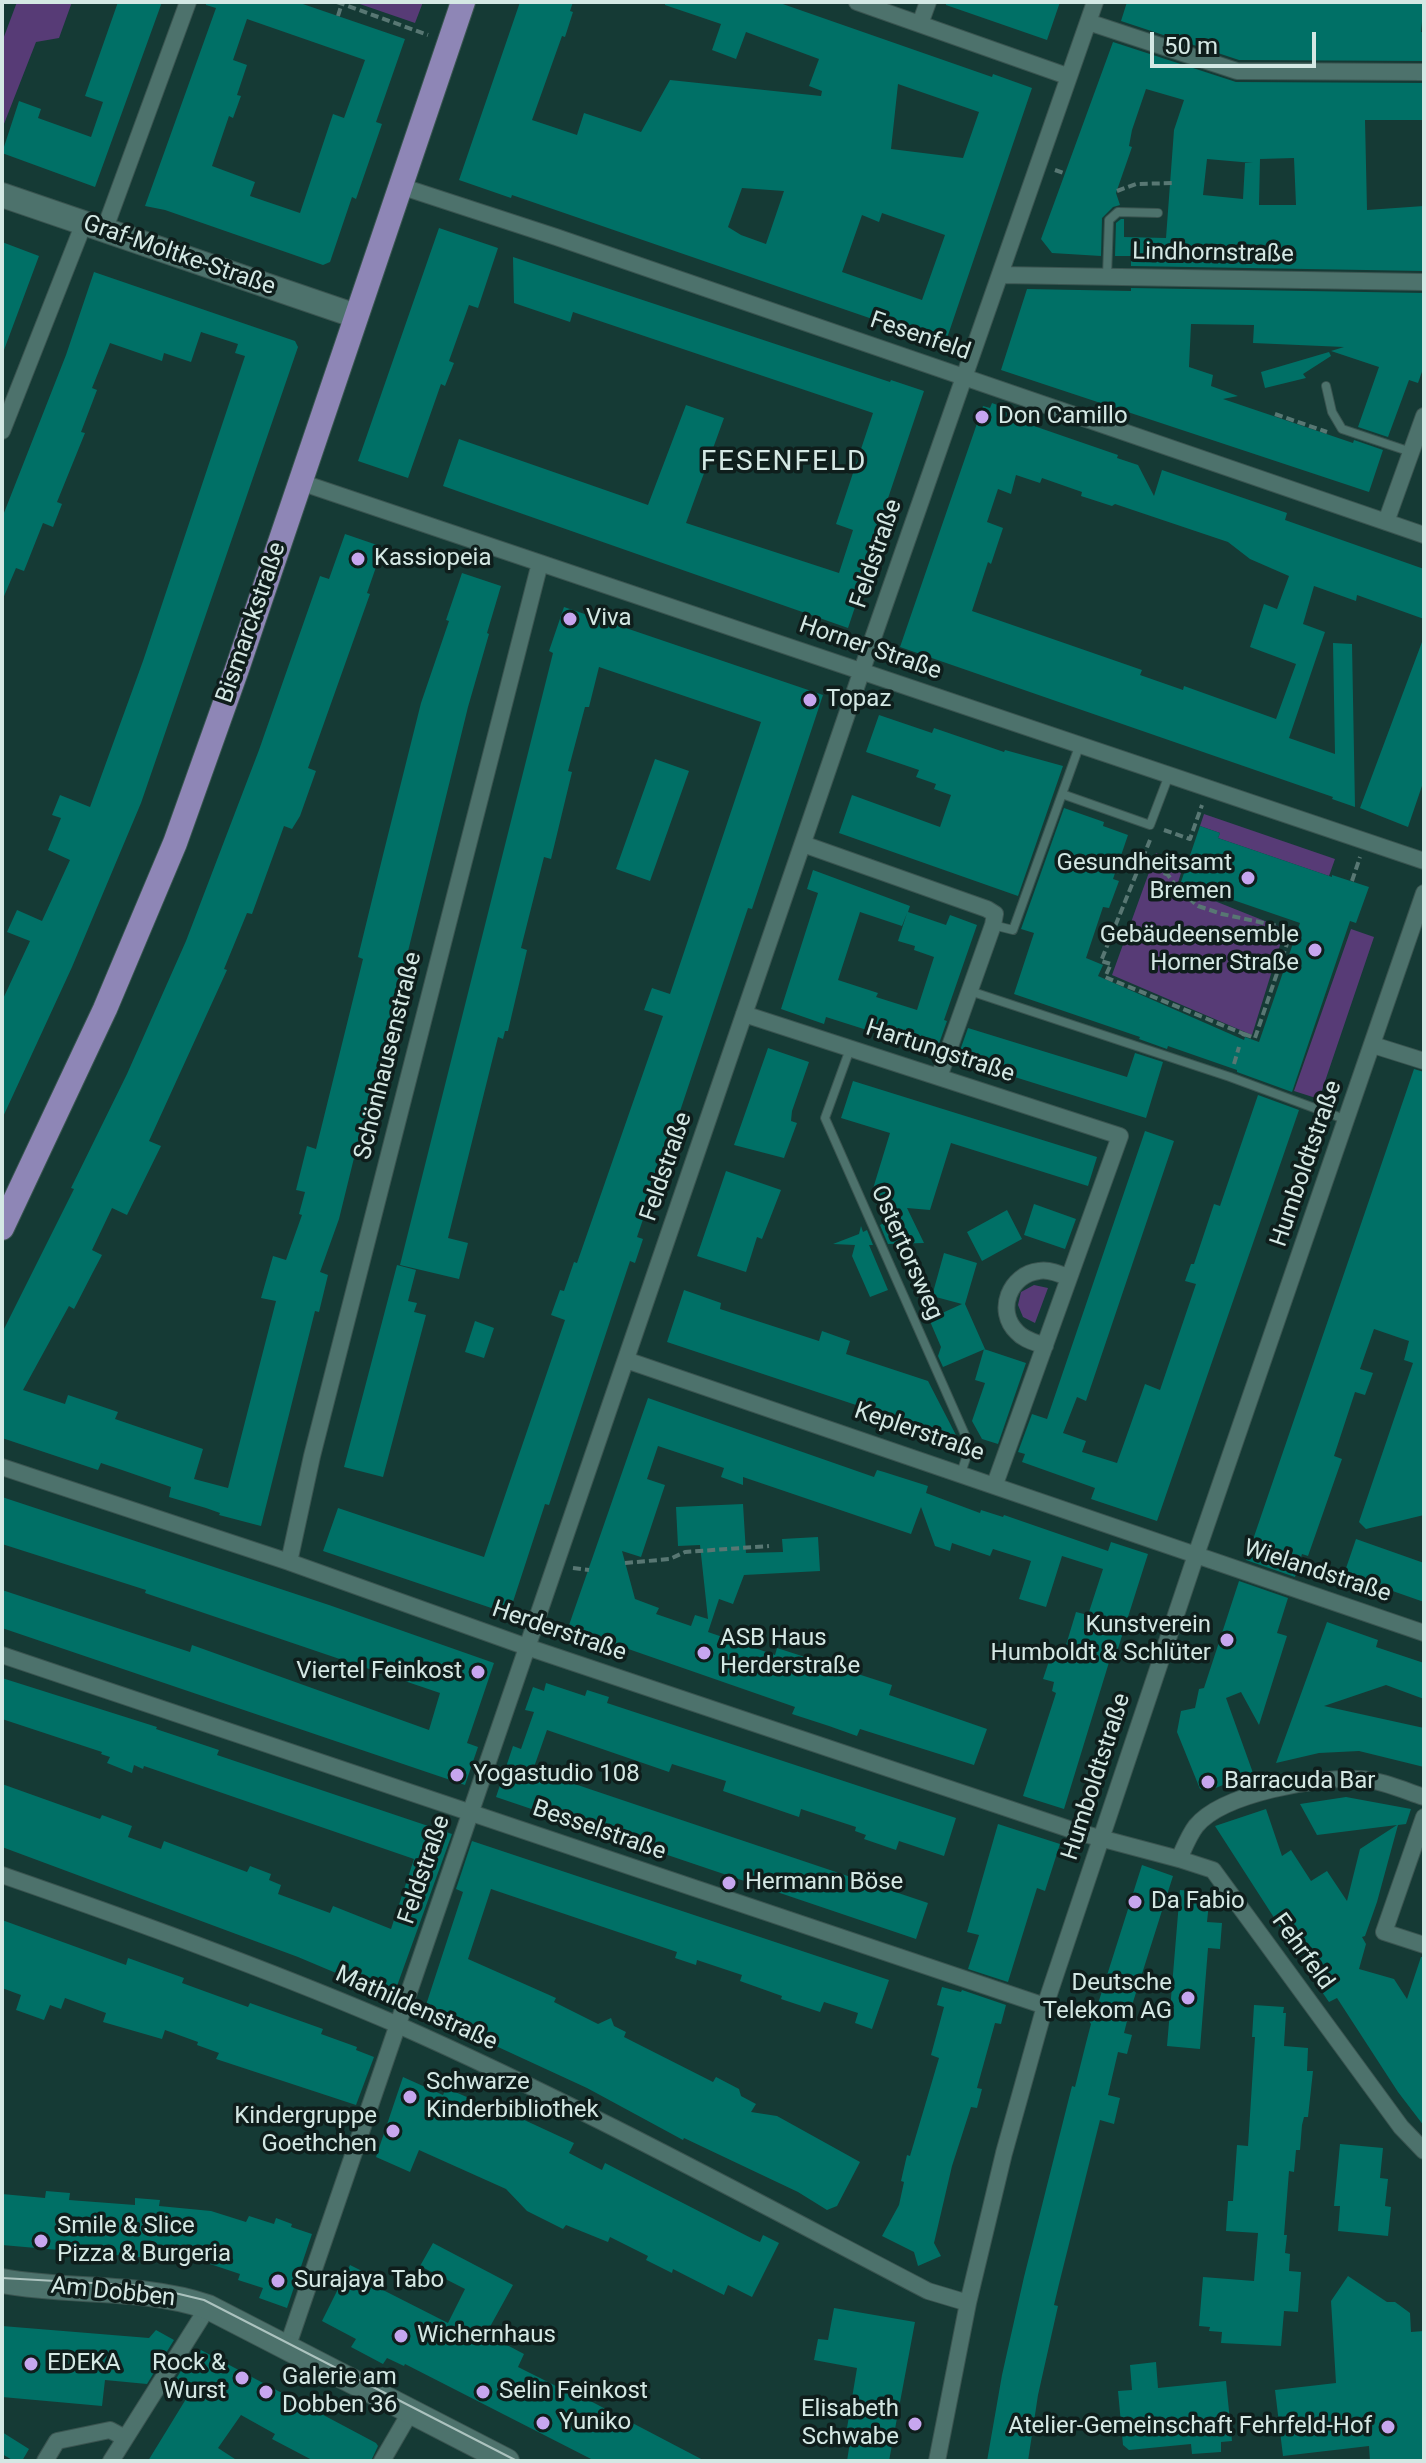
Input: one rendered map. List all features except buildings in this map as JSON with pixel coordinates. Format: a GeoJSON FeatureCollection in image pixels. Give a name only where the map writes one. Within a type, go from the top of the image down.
{"type":"FeatureCollection","features":[{"type":"Feature","properties":{"kind":"main road","name":"Bismarckstraße"},"geometry":{"type":"LineString","coordinates":[[2,1228],[105,1009],[175,843],[463,2]]}},
{"type":"Feature","properties":{"kind":"street"},"geometry":{"type":"LineString","coordinates":[[2,431],[94,227],[188,2]]}},
{"type":"Feature","properties":{"kind":"street"},"geometry":{"type":"LineString","coordinates":[[857,2],[1067,76]]}},
{"type":"Feature","properties":{"kind":"street"},"geometry":{"type":"LineString","coordinates":[[920,24],[928,2]]}},
{"type":"Feature","properties":{"kind":"street","name":"Feldstraße"},"geometry":{"type":"LineString","coordinates":[[287,2348],[1095,2]]}},
{"type":"Feature","properties":{"kind":"street"},"geometry":{"type":"LineString","coordinates":[[1088,22],[1237,71],[1424,72]]}},
{"type":"Feature","properties":{"kind":"street","name":"Fesenfeld"},"geometry":{"type":"LineString","coordinates":[[400,186],[1424,535]]}},
{"type":"Feature","properties":{"kind":"street","name":"Graf-Moltke-Straße"},"geometry":{"type":"LineString","coordinates":[[2,195],[356,316]]}},
{"type":"Feature","properties":{"kind":"street","name":"Lindhornstraße"},"geometry":{"type":"LineString","coordinates":[[1000,275],[1424,282]]}},
{"type":"Feature","properties":{"kind":"street"},"geometry":{"type":"LineString","coordinates":[[1386,522],[1424,416]]}},
{"type":"Feature","properties":{"kind":"street","name":"Horner Straße"},"geometry":{"type":"LineString","coordinates":[[300,482],[1424,861]]}},
{"type":"Feature","properties":{"kind":"street","name":"Schönhausenstraße"},"geometry":{"type":"LineString","coordinates":[[289,1562],[312,1456],[540,563]]}},
{"type":"Feature","properties":{"kind":"street"},"geometry":{"type":"LineString","coordinates":[[803,844],[995,914],[939,1077]]}},
{"type":"Feature","properties":{"kind":"street","name":"Humboldtstraße"},"geometry":{"type":"LineString","coordinates":[[937,2461],[968,2303],[1004,2153],[1045,2006],[1196,1555],[1424,893]]}},
{"type":"Feature","properties":{"kind":"street","name":"Hartungstraße"},"geometry":{"type":"LineString","coordinates":[[744,1014],[1120,1136],[1069,1278]]}},
{"type":"Feature","properties":{"kind":"street"},"geometry":{"type":"LineString","coordinates":[[1373,1045],[1424,1061]]}},
{"type":"Feature","properties":{"kind":"street"},"geometry":{"type":"LineString","coordinates":[[995,1484],[1045,1346],[1069,1278],[1049,1271],[1029,1273],[1012,1286],[1008,1295],[1007,1315],[1011,1324],[1025,1338],[1045,1346]]}},
{"type":"Feature","properties":{"kind":"street","name":"Keplerstraße"},"geometry":{"type":"LineString","coordinates":[[626,1360],[1196,1555]]}},
{"type":"Feature","properties":{"kind":"street","name":"Herderstraße"},"geometry":{"type":"LineString","coordinates":[[2,1467],[289,1562],[527,1647],[1102,1838]]}},
{"type":"Feature","properties":{"kind":"street","name":"Wielandstraße"},"geometry":{"type":"LineString","coordinates":[[1196,1555],[1424,1633]]}},
{"type":"Feature","properties":{"kind":"street","name":"Besselstraße"},"geometry":{"type":"LineString","coordinates":[[2,1655],[1045,2006]]}},
{"type":"Feature","properties":{"kind":"street"},"geometry":{"type":"LineString","coordinates":[[1179,1859],[1196,1826],[1209,1814],[1282,1786],[1322,1780],[1361,1779],[1424,1797]]}},
{"type":"Feature","properties":{"kind":"street"},"geometry":{"type":"LineString","coordinates":[[1424,1817],[1384,1932],[1424,1945]]}},
{"type":"Feature","properties":{"kind":"street","name":"Fehrfeld"},"geometry":{"type":"LineString","coordinates":[[1102,1838],[1213,1870],[1401,2127],[1424,2151]]}},
{"type":"Feature","properties":{"kind":"street","name":"Mathildenstraße"},"geometry":{"type":"LineString","coordinates":[[2,1875],[197,1943],[397,2025],[548,2094],[928,2291],[968,2303]]}},
{"type":"Feature","properties":{"kind":"street","name":"Am Dobben"},"geometry":{"type":"LineString","coordinates":[[6,2284],[151,2293],[208,2307],[507,2461]]}},
{"type":"Feature","properties":{"kind":"street"},"geometry":{"type":"LineString","coordinates":[[111,2461],[208,2307]]}},
{"type":"Feature","properties":{"kind":"street"},"geometry":{"type":"LineString","coordinates":[[382,2461],[411,2411]]}},
{"type":"Feature","properties":{"kind":"street"},"geometry":{"type":"LineString","coordinates":[[45,2461],[57,2441],[110,2430],[125,2438]]}},
{"type":"Feature","properties":{"kind":"lane"},"geometry":{"type":"LineString","coordinates":[[1107,276],[1109,220],[1118,212],[1158,213]]}},
{"type":"Feature","properties":{"kind":"lane"},"geometry":{"type":"LineString","coordinates":[[1326,386],[1332,412],[1342,429],[1411,452]]}},
{"type":"Feature","properties":{"kind":"lane"},"geometry":{"type":"LineString","coordinates":[[993,925],[1013,930],[1080,744]]}},
{"type":"Feature","properties":{"kind":"lane"},"geometry":{"type":"LineString","coordinates":[[1062,794],[1150,825],[1169,774]]}},
{"type":"Feature","properties":{"kind":"lane"},"geometry":{"type":"LineString","coordinates":[[969,991],[1230,1077],[1348,1120]]}},
{"type":"Feature","properties":{"kind":"lane","name":"Ostertorsweg"},"geometry":{"type":"LineString","coordinates":[[850,1048],[825,1118],[970,1446],[961,1473]]}},
{"type":"Feature","properties":{"kind":"path"},"geometry":{"type":"LineString","coordinates":[[338,16],[341,3],[449,42]]}},
{"type":"Feature","properties":{"kind":"path"},"geometry":{"type":"LineString","coordinates":[[1117,191],[1136,184],[1175,183]]}},
{"type":"Feature","properties":{"kind":"path"},"geometry":{"type":"LineString","coordinates":[[1150,825],[1192,840],[1209,788]]}},
{"type":"Feature","properties":{"kind":"path"},"geometry":{"type":"LineString","coordinates":[[1142,863],[1168,875],[1179,890],[1198,906],[1292,929],[1255,1038],[1243,1037],[1105,977],[1111,964],[1101,961],[1147,850]]}},
{"type":"Feature","properties":{"kind":"path"},"geometry":{"type":"LineString","coordinates":[[1233,1068],[1239,1047]]}},
{"type":"Feature","properties":{"kind":"path"},"geometry":{"type":"LineString","coordinates":[[625,1563],[670,1559],[685,1552],[769,1546]]}},
{"type":"Feature","properties":{"kind":"shaded area"},"geometry":{"type":"Polygon","coordinates":[[[17,2],[72,2],[59,38],[36,42],[2,129],[2,42],[17,2]]]}},
{"type":"Feature","properties":{"kind":"shaded area"},"geometry":{"type":"Polygon","coordinates":[[[354,2],[423,2],[415,23],[354,2]]]}},
{"type":"Feature","properties":{"kind":"shaded area"},"geometry":{"type":"Polygon","coordinates":[[[1204,814],[1335,859],[1329,876],[1218,838],[1220,833],[1200,826],[1204,814]]]}},
{"type":"Feature","properties":{"kind":"shaded area"},"geometry":{"type":"Polygon","coordinates":[[[1156,853],[1184,863],[1177,886],[1285,929],[1252,1035],[1112,975],[1156,853]]]}},
{"type":"Feature","properties":{"kind":"shaded area"},"geometry":{"type":"Polygon","coordinates":[[[1351,929],[1374,937],[1319,1099],[1294,1091],[1351,929]]]}},
{"type":"Feature","properties":{"kind":"shaded area"},"geometry":{"type":"Polygon","coordinates":[[[1034,1285],[1048,1288],[1035,1323],[1023,1317],[1018,1305],[1021,1292],[1034,1285]]]}},
{"type":"Feature","properties":{"kind":"tram line"},"geometry":{"type":"LineString","coordinates":[[2,2278],[146,2286],[204,2300],[517,2461]]}},
{"type":"Feature","properties":{"kind":"place","name":"Don Camillo"},"geometry":{"type":"Point","coordinates":[982,417]}},
{"type":"Feature","properties":{"kind":"place","name":"Kassiopeia"},"geometry":{"type":"Point","coordinates":[358,559]}},
{"type":"Feature","properties":{"kind":"place","name":"Viva"},"geometry":{"type":"Point","coordinates":[570,619]}},
{"type":"Feature","properties":{"kind":"place","name":"Topaz"},"geometry":{"type":"Point","coordinates":[810,700]}},
{"type":"Feature","properties":{"kind":"place","name":"Gesundheitsamt Bremen"},"geometry":{"type":"Point","coordinates":[1248,878]}},
{"type":"Feature","properties":{"kind":"place","name":"Gebäudeensemble Horner Straße"},"geometry":{"type":"Point","coordinates":[1315,950]}},
{"type":"Feature","properties":{"kind":"place","name":"Kunstverein Humboldt & Schlüter"},"geometry":{"type":"Point","coordinates":[1227,1640]}},
{"type":"Feature","properties":{"kind":"place","name":"ASB Haus Herderstraße"},"geometry":{"type":"Point","coordinates":[704,1653]}},
{"type":"Feature","properties":{"kind":"place","name":"Viertel Feinkost"},"geometry":{"type":"Point","coordinates":[478,1672]}},
{"type":"Feature","properties":{"kind":"place","name":"Yogastudio 108"},"geometry":{"type":"Point","coordinates":[457,1775]}},
{"type":"Feature","properties":{"kind":"place","name":"Barracuda Bar"},"geometry":{"type":"Point","coordinates":[1208,1782]}},
{"type":"Feature","properties":{"kind":"place","name":"Hermann Böse"},"geometry":{"type":"Point","coordinates":[729,1883]}},
{"type":"Feature","properties":{"kind":"place","name":"Da Fabio"},"geometry":{"type":"Point","coordinates":[1135,1902]}},
{"type":"Feature","properties":{"kind":"place","name":"Deutsche Telekom AG"},"geometry":{"type":"Point","coordinates":[1188,1998]}},
{"type":"Feature","properties":{"kind":"place","name":"Schwarze Kinderbibliothek"},"geometry":{"type":"Point","coordinates":[410,2097]}},
{"type":"Feature","properties":{"kind":"place","name":"Kindergruppe Goethchen"},"geometry":{"type":"Point","coordinates":[393,2131]}},
{"type":"Feature","properties":{"kind":"place","name":"Smile & Slice Pizza & Burgeria"},"geometry":{"type":"Point","coordinates":[41,2241]}},
{"type":"Feature","properties":{"kind":"place","name":"Surajaya Tabo"},"geometry":{"type":"Point","coordinates":[278,2281]}},
{"type":"Feature","properties":{"kind":"place","name":"Wichernhaus"},"geometry":{"type":"Point","coordinates":[401,2336]}},
{"type":"Feature","properties":{"kind":"place","name":"EDEKA"},"geometry":{"type":"Point","coordinates":[31,2364]}},
{"type":"Feature","properties":{"kind":"place","name":"Rock & Wurst"},"geometry":{"type":"Point","coordinates":[242,2378]}},
{"type":"Feature","properties":{"kind":"place","name":"Galerie am Dobben 36"},"geometry":{"type":"Point","coordinates":[266,2392]}},
{"type":"Feature","properties":{"kind":"place","name":"Selin Feinkost"},"geometry":{"type":"Point","coordinates":[483,2392]}},
{"type":"Feature","properties":{"kind":"place","name":"Yuniko"},"geometry":{"type":"Point","coordinates":[543,2423]}},
{"type":"Feature","properties":{"kind":"place","name":"Elisabeth Schwabe"},"geometry":{"type":"Point","coordinates":[915,2424]}},
{"type":"Feature","properties":{"kind":"place","name":"Atelier-Gemeinschaft Fehrfeld-Hof"},"geometry":{"type":"Point","coordinates":[1388,2427]}},
{"type":"Feature","properties":{"kind":"district","name":"FESENFELD"},"geometry":{"type":"Point","coordinates":[784,463]}}]}
